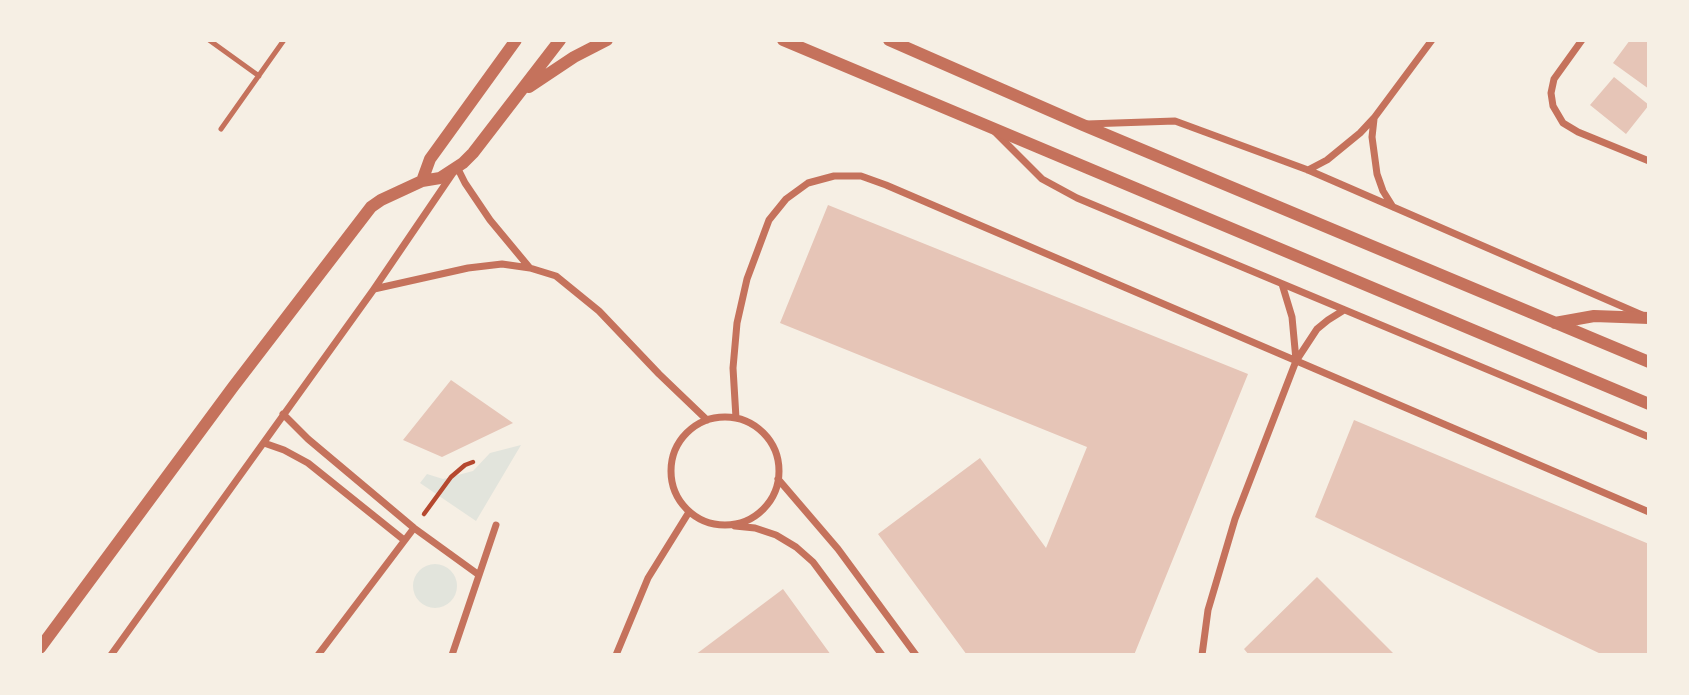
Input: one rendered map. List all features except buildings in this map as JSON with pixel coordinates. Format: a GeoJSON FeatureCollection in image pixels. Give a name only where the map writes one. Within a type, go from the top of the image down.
{"type":"FeatureCollection","features":[{"type":"Feature","properties":{"kind":"street"},"geometry":{"type":"LineString","coordinates":[[422,181],[430,159],[516,40]]}},
{"type":"Feature","properties":{"kind":"street"},"geometry":{"type":"LineString","coordinates":[[40,648],[241,376],[363,217],[381,200],[422,181],[440,178],[473,153],[560,40]]}},
{"type":"Feature","properties":{"kind":"street"},"geometry":{"type":"LineString","coordinates":[[517,95],[574,57],[607,40]]}},
{"type":"Feature","properties":{"kind":"street"},"geometry":{"type":"LineString","coordinates":[[783,40],[1649,404]]}},
{"type":"Feature","properties":{"kind":"street"},"geometry":{"type":"LineString","coordinates":[[889,40],[1083,125],[1649,362]]}},
{"type":"Feature","properties":{"kind":"street"},"geometry":{"type":"LineString","coordinates":[[1308,170],[1344,147],[1374,118],[1432,40]]}},
{"type":"Feature","properties":{"kind":"street"},"geometry":{"type":"LineString","coordinates":[[1581,40],[1554,79],[1551,93],[1553,106],[1563,123],[1578,132],[1649,161]]}},
{"type":"Feature","properties":{"kind":"street"},"geometry":{"type":"LineString","coordinates":[[1374,118],[1372,137],[1377,174],[1383,191],[1394,207]]}},
{"type":"Feature","properties":{"kind":"street"},"geometry":{"type":"LineString","coordinates":[[1083,125],[1175,121],[1308,170],[1649,318]]}},
{"type":"Feature","properties":{"kind":"street"},"geometry":{"type":"LineString","coordinates":[[990,127],[1042,179],[1068,194],[1649,437]]}},
{"type":"Feature","properties":{"kind":"street"},"geometry":{"type":"LineString","coordinates":[[457,167],[475,200],[530,268]]}},
{"type":"Feature","properties":{"kind":"street"},"geometry":{"type":"LineString","coordinates":[[111,655],[374,289],[457,167]]}},
{"type":"Feature","properties":{"kind":"street"},"geometry":{"type":"LineString","coordinates":[[736,418],[733,368],[737,323],[747,279],[769,220],[786,199],[808,183],[834,176],[861,176],[1649,512]]}},
{"type":"Feature","properties":{"kind":"street"},"geometry":{"type":"LineString","coordinates":[[374,289],[468,268],[502,264],[530,268],[556,276],[599,312],[707,420]]}},
{"type":"Feature","properties":{"kind":"street"},"geometry":{"type":"LineString","coordinates":[[1282,284],[1292,317],[1296,361]]}},
{"type":"Feature","properties":{"kind":"street"},"geometry":{"type":"LineString","coordinates":[[1202,655],[1208,610],[1235,519],[1296,361],[1317,329],[1344,310]]}},
{"type":"Feature","properties":{"kind":"street"},"geometry":{"type":"LineString","coordinates":[[1555,323],[1594,316],[1649,318]]}},
{"type":"Feature","properties":{"kind":"street"},"geometry":{"type":"LineString","coordinates":[[283,414],[308,439],[414,528],[479,575]]}},
{"type":"Feature","properties":{"kind":"street"},"geometry":{"type":"LineString","coordinates":[[731,525],[757,515],[771,499],[778,479],[779,465],[769,440],[749,422],[716,417],[694,426],[676,447],[670,475],[679,501],[701,520],[715,525],[755,528],[776,535],[796,547],[813,562],[882,655]]}},
{"type":"Feature","properties":{"kind":"street"},"geometry":{"type":"LineString","coordinates":[[264,443],[308,463],[404,540]]}},
{"type":"Feature","properties":{"kind":"street"},"geometry":{"type":"LineString","coordinates":[[778,479],[838,549],[916,655]]}},
{"type":"Feature","properties":{"kind":"street"},"geometry":{"type":"LineString","coordinates":[[616,655],[648,578],[689,512]]}},
{"type":"Feature","properties":{"kind":"street"},"geometry":{"type":"LineString","coordinates":[[452,655],[496,525]]}},
{"type":"Feature","properties":{"kind":"street"},"geometry":{"type":"LineString","coordinates":[[318,655],[414,528]]}},
{"type":"Feature","properties":{"kind":"lane"},"geometry":{"type":"LineString","coordinates":[[209,40],[259,76]]}},
{"type":"Feature","properties":{"kind":"lane"},"geometry":{"type":"LineString","coordinates":[[221,129],[284,40]]}},
{"type":"Feature","properties":{"kind":"path"},"geometry":{"type":"LineString","coordinates":[[414,528],[451,477],[465,465],[473,463]]}},
{"type":"Feature","properties":{"kind":"shaded area"},"geometry":{"type":"Polygon","coordinates":[[[521,445],[476,521],[420,483],[427,474],[443,479],[473,471],[490,453],[521,445]]]}},
{"type":"Feature","properties":{"kind":"shaded area"},"geometry":{"type":"Polygon","coordinates":[[[435,564],[450,571],[457,586],[450,601],[435,608],[420,601],[413,586],[420,571],[435,564]]]}}]}
